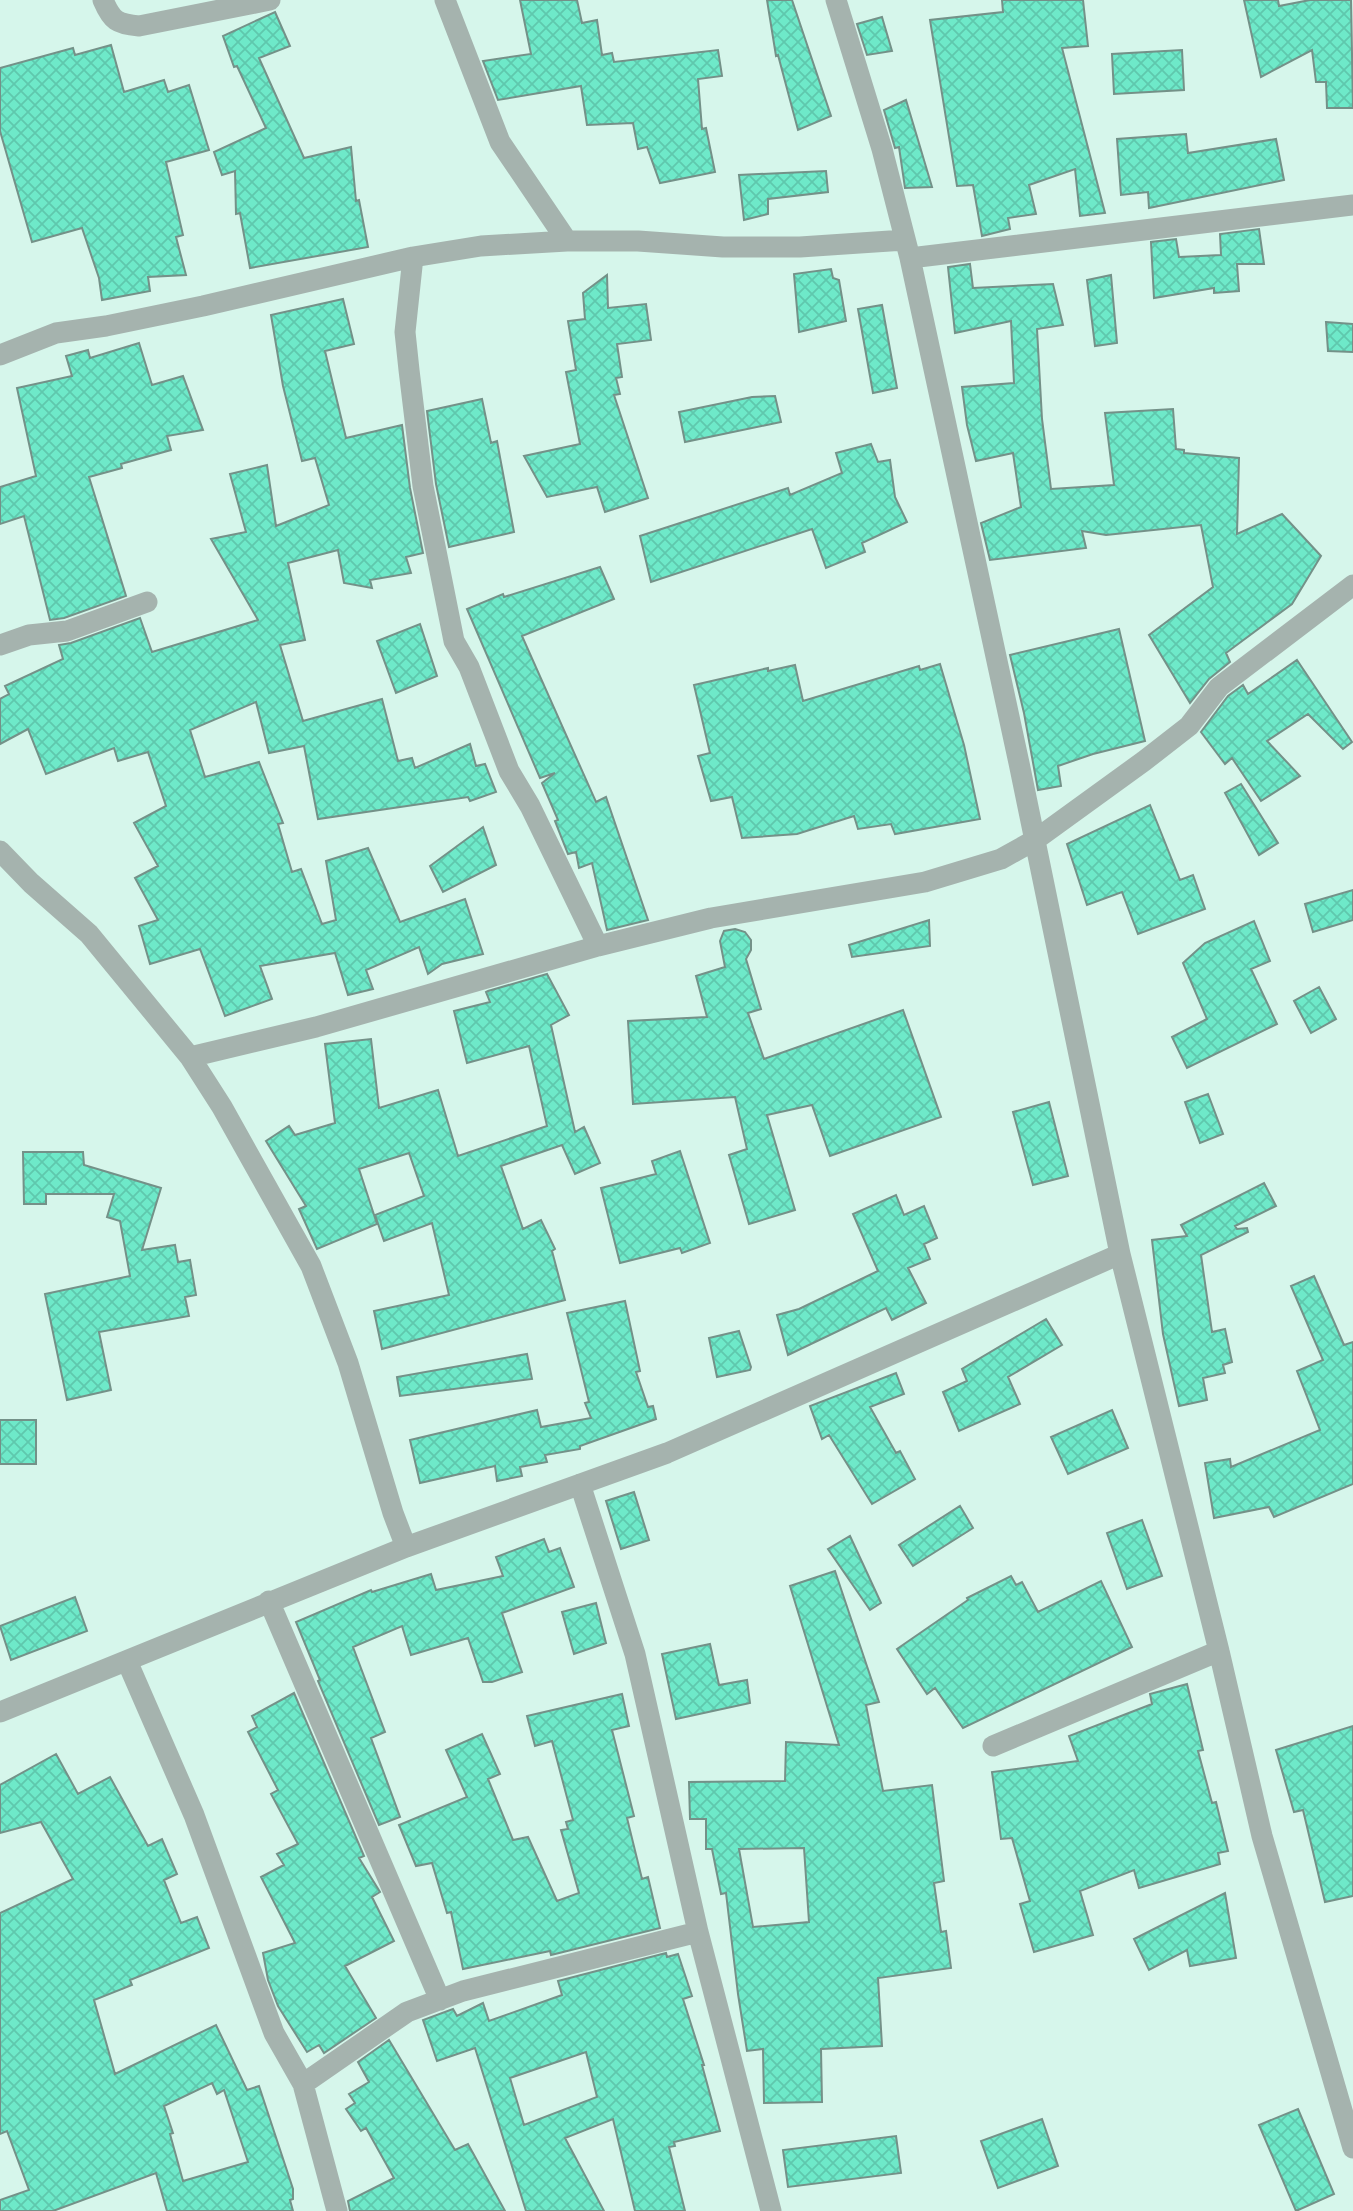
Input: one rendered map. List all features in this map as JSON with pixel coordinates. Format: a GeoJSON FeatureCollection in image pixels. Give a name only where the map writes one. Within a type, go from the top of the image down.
{"type":"FeatureCollection","features":[{"type":"Feature","properties":{"kind":"street"},"geometry":{"type":"LineString","coordinates":[[103,0],[112,18],[120,24],[139,26],[270,0]]}},
{"type":"Feature","properties":{"kind":"street"},"geometry":{"type":"LineString","coordinates":[[445,0],[500,142],[568,241]]}},
{"type":"Feature","properties":{"kind":"street"},"geometry":{"type":"LineString","coordinates":[[836,0],[882,149],[907,249],[1035,840],[1120,1254],[1262,1836],[1353,2148]]}},
{"type":"Feature","properties":{"kind":"street"},"geometry":{"type":"LineString","coordinates":[[0,355],[55,333],[106,326],[413,257],[481,246],[568,241],[638,241],[723,247],[907,249],[1353,205]]}},
{"type":"Feature","properties":{"kind":"street"},"geometry":{"type":"LineString","coordinates":[[413,257],[405,332],[423,486],[454,641],[469,667],[509,771],[530,806],[598,946]]}},
{"type":"Feature","properties":{"kind":"street"},"geometry":{"type":"LineString","coordinates":[[190,1057],[316,1027],[598,946],[711,918],[925,883],[1001,859],[1035,840],[1189,726],[1219,687],[1353,585]]}},
{"type":"Feature","properties":{"kind":"street"},"geometry":{"type":"LineString","coordinates":[[0,645],[29,635],[67,631],[147,602]]}},
{"type":"Feature","properties":{"kind":"street"},"geometry":{"type":"LineString","coordinates":[[0,851],[31,883],[89,934],[190,1057],[222,1107],[312,1266],[348,1363],[389,1501],[406,1548]]}},
{"type":"Feature","properties":{"kind":"street"},"geometry":{"type":"LineString","coordinates":[[0,1712],[406,1548],[667,1453],[1120,1254]]}},
{"type":"Feature","properties":{"kind":"street"},"geometry":{"type":"LineString","coordinates":[[580,1484],[635,1654],[698,1932],[771,2211]]}},
{"type":"Feature","properties":{"kind":"street"},"geometry":{"type":"LineString","coordinates":[[270,1601],[440,2000]]}},
{"type":"Feature","properties":{"kind":"street"},"geometry":{"type":"LineString","coordinates":[[993,1746],[1219,1651]]}},
{"type":"Feature","properties":{"kind":"street"},"geometry":{"type":"LineString","coordinates":[[127,1661],[194,1815],[274,2033],[303,2084],[338,2211]]}},
{"type":"Feature","properties":{"kind":"street"},"geometry":{"type":"LineString","coordinates":[[303,2084],[407,2012],[464,1992],[698,1932]]}},
{"type":"Feature","properties":{"kind":"building"},"geometry":{"type":"Polygon","coordinates":[[[520,0],[577,0],[582,23],[597,20],[602,55],[612,53],[614,62],[718,50],[722,76],[698,79],[702,129],[706,128],[715,172],[660,183],[647,147],[638,149],[633,123],[587,125],[581,86],[498,100],[483,61],[531,54],[520,0]]]}},
{"type":"Feature","properties":{"kind":"building"},"geometry":{"type":"Polygon","coordinates":[[[767,0],[792,0],[831,116],[798,130],[778,55],[776,56],[767,0]]]}},
{"type":"Feature","properties":{"kind":"building"},"geometry":{"type":"Polygon","coordinates":[[[1002,0],[1083,0],[1088,46],[1062,48],[1105,213],[1080,216],[1075,169],[1029,185],[1036,214],[1008,218],[1010,229],[982,236],[973,185],[957,186],[930,20],[1003,12],[1002,0]]]}},
{"type":"Feature","properties":{"kind":"building"},"geometry":{"type":"Polygon","coordinates":[[[1244,0],[1278,0],[1279,6],[1310,0],[1351,0],[1353,108],[1327,108],[1326,82],[1316,82],[1312,50],[1261,77],[1244,0]]]}},
{"type":"Feature","properties":{"kind":"building"},"geometry":{"type":"Polygon","coordinates":[[[275,12],[290,46],[259,58],[304,158],[351,147],[356,201],[359,200],[368,247],[250,268],[240,213],[236,214],[235,171],[222,175],[214,152],[266,128],[237,66],[234,67],[223,36],[275,12]]]}},
{"type":"Feature","properties":{"kind":"building"},"geometry":{"type":"Polygon","coordinates":[[[882,17],[892,51],[867,55],[857,24],[882,17]]]}},
{"type":"Feature","properties":{"kind":"building"},"geometry":{"type":"Polygon","coordinates":[[[111,45],[124,92],[164,80],[168,92],[189,85],[209,150],[166,162],[183,235],[176,237],[186,275],[148,277],[150,291],[102,300],[99,278],[82,228],[32,242],[0,131],[0,68],[73,48],[75,55],[111,45]]]}},
{"type":"Feature","properties":{"kind":"building"},"geometry":{"type":"Polygon","coordinates":[[[1182,50],[1184,90],[1114,94],[1112,54],[1182,50]]]}},
{"type":"Feature","properties":{"kind":"building"},"geometry":{"type":"Polygon","coordinates":[[[906,100],[932,187],[905,188],[899,147],[895,148],[884,110],[906,100]]]}},
{"type":"Feature","properties":{"kind":"building"},"geometry":{"type":"Polygon","coordinates":[[[1186,134],[1188,153],[1276,139],[1284,180],[1149,208],[1148,192],[1121,195],[1117,139],[1186,134]]]}},
{"type":"Feature","properties":{"kind":"building"},"geometry":{"type":"Polygon","coordinates":[[[826,171],[828,192],[768,199],[768,214],[744,220],[739,175],[826,171]]]}},
{"type":"Feature","properties":{"kind":"building"},"geometry":{"type":"Polygon","coordinates":[[[1259,229],[1264,264],[1237,264],[1239,291],[1214,293],[1214,288],[1154,298],[1151,242],[1176,239],[1179,257],[1221,255],[1220,234],[1259,229]]]}},
{"type":"Feature","properties":{"kind":"building"},"geometry":{"type":"Polygon","coordinates":[[[970,264],[973,288],[1053,284],[1063,325],[1037,329],[1042,419],[1051,489],[1114,485],[1105,413],[1173,409],[1176,449],[1184,450],[1184,453],[1239,458],[1237,534],[1282,514],[1321,556],[1292,604],[1226,653],[1230,662],[1209,679],[1190,703],[1149,635],[1213,587],[1201,525],[1106,535],[1082,531],[1086,548],[990,560],[981,523],[1021,507],[1013,453],[976,461],[967,425],[962,387],[1014,383],[1011,321],[955,333],[948,267],[970,264]]]}},
{"type":"Feature","properties":{"kind":"building"},"geometry":{"type":"Polygon","coordinates":[[[831,269],[833,278],[839,280],[846,321],[799,332],[794,274],[831,269]]]}},
{"type":"Feature","properties":{"kind":"building"},"geometry":{"type":"Polygon","coordinates":[[[607,275],[608,308],[646,304],[651,340],[617,344],[622,377],[616,378],[620,394],[614,395],[648,498],[605,512],[597,487],[547,497],[524,456],[580,444],[566,372],[576,370],[568,321],[585,319],[583,293],[607,275]]]}},
{"type":"Feature","properties":{"kind":"building"},"geometry":{"type":"Polygon","coordinates":[[[1111,275],[1117,343],[1095,346],[1087,280],[1111,275]]]}},
{"type":"Feature","properties":{"kind":"building"},"geometry":{"type":"Polygon","coordinates":[[[343,299],[354,344],[325,351],[346,438],[402,425],[410,488],[423,553],[406,557],[411,573],[370,580],[372,588],[344,583],[338,550],[288,563],[305,640],[280,645],[303,721],[382,699],[398,761],[412,758],[415,768],[470,744],[476,766],[485,764],[496,792],[470,801],[468,797],[318,819],[304,746],[269,753],[256,702],[190,730],[205,777],[259,762],[283,823],[278,824],[292,872],[301,869],[322,924],[336,920],[326,861],[368,848],[400,922],[465,899],[483,954],[442,964],[428,974],[419,947],[366,970],[373,989],[348,995],[335,953],[260,966],[272,999],[225,1016],[200,949],[150,964],[139,926],[158,920],[135,878],[158,866],[134,823],[166,806],[148,752],[118,761],[114,748],[46,774],[28,729],[0,744],[0,699],[9,694],[5,686],[63,659],[59,645],[140,618],[152,652],[258,620],[211,539],[246,532],[230,474],[267,465],[276,526],[329,505],[315,458],[302,461],[283,386],[271,315],[343,299]]]}},
{"type":"Feature","properties":{"kind":"building"},"geometry":{"type":"Polygon","coordinates":[[[882,305],[897,388],[873,393],[858,309],[882,305]]]}},
{"type":"Feature","properties":{"kind":"building"},"geometry":{"type":"Polygon","coordinates":[[[1326,322],[1353,324],[1353,352],[1328,351],[1326,322]]]}},
{"type":"Feature","properties":{"kind":"building"},"geometry":{"type":"Polygon","coordinates":[[[139,343],[152,385],[183,376],[203,430],[167,436],[171,450],[121,464],[122,468],[89,477],[126,596],[64,618],[50,620],[24,516],[0,524],[0,487],[36,476],[17,388],[72,376],[66,356],[88,350],[90,358],[139,343]]]}},
{"type":"Feature","properties":{"kind":"building"},"geometry":{"type":"Polygon","coordinates":[[[775,396],[781,422],[685,442],[679,412],[752,397],[775,396]]]}},
{"type":"Feature","properties":{"kind":"building"},"geometry":{"type":"Polygon","coordinates":[[[482,399],[491,443],[497,441],[514,532],[449,547],[436,484],[427,411],[482,399]]]}},
{"type":"Feature","properties":{"kind":"building"},"geometry":{"type":"Polygon","coordinates":[[[871,444],[878,462],[890,460],[895,497],[907,522],[862,543],[865,552],[826,568],[812,529],[651,582],[640,536],[788,488],[790,495],[842,473],[836,453],[871,444]]]}},
{"type":"Feature","properties":{"kind":"building"},"geometry":{"type":"Polygon","coordinates":[[[600,567],[614,599],[522,636],[596,802],[606,797],[648,920],[607,930],[592,863],[579,868],[576,852],[568,854],[555,821],[558,820],[542,783],[555,773],[540,778],[467,609],[503,594],[504,597],[600,567]]]}},
{"type":"Feature","properties":{"kind":"building"},"geometry":{"type":"Polygon","coordinates":[[[420,624],[437,676],[396,693],[377,641],[420,624]]]}},
{"type":"Feature","properties":{"kind":"building"},"geometry":{"type":"Polygon","coordinates":[[[1119,629],[1145,741],[1058,766],[1061,786],[1038,790],[1010,655],[1119,629]]]}},
{"type":"Feature","properties":{"kind":"building"},"geometry":{"type":"Polygon","coordinates":[[[1297,660],[1352,742],[1343,749],[1308,714],[1267,741],[1300,776],[1261,801],[1232,758],[1225,764],[1201,732],[1228,696],[1243,685],[1248,694],[1297,660]]]}},
{"type":"Feature","properties":{"kind":"building"},"geometry":{"type":"Polygon","coordinates":[[[940,664],[964,745],[980,819],[895,834],[891,824],[858,829],[854,816],[797,834],[742,838],[732,797],[711,801],[698,756],[710,753],[694,685],[768,668],[768,671],[795,665],[803,701],[919,666],[920,670],[940,664]]]}},
{"type":"Feature","properties":{"kind":"building"},"geometry":{"type":"Polygon","coordinates":[[[1241,784],[1278,843],[1259,855],[1225,793],[1241,784]]]}},
{"type":"Feature","properties":{"kind":"building"},"geometry":{"type":"Polygon","coordinates":[[[1150,805],[1180,880],[1193,875],[1205,909],[1138,934],[1122,892],[1087,905],[1067,844],[1150,805]]]}},
{"type":"Feature","properties":{"kind":"building"},"geometry":{"type":"Polygon","coordinates":[[[483,827],[496,865],[443,892],[430,866],[483,827]]]}},
{"type":"Feature","properties":{"kind":"building"},"geometry":{"type":"Polygon","coordinates":[[[1353,890],[1353,920],[1313,932],[1305,904],[1353,890]]]}},
{"type":"Feature","properties":{"kind":"building"},"geometry":{"type":"Polygon","coordinates":[[[929,920],[930,946],[852,957],[849,945],[929,920]]]}},
{"type":"Feature","properties":{"kind":"building"},"geometry":{"type":"Polygon","coordinates":[[[1254,921],[1270,961],[1251,969],[1277,1024],[1187,1068],[1172,1037],[1207,1019],[1183,963],[1205,943],[1254,921]]]}},
{"type":"Feature","properties":{"kind":"building"},"geometry":{"type":"Polygon","coordinates":[[[735,929],[745,932],[751,940],[751,950],[746,959],[761,1009],[748,1013],[764,1059],[903,1010],[941,1117],[830,1156],[812,1105],[767,1115],[795,1210],[749,1224],[729,1155],[747,1149],[735,1097],[633,1104],[628,1021],[707,1017],[696,976],[725,967],[720,941],[724,931],[735,929]]]}},
{"type":"Feature","properties":{"kind":"building"},"geometry":{"type":"Polygon","coordinates":[[[547,974],[569,1015],[551,1025],[575,1132],[584,1127],[600,1163],[575,1174],[562,1145],[501,1166],[523,1229],[541,1220],[555,1249],[552,1251],[565,1300],[382,1349],[374,1311],[449,1295],[432,1223],[384,1241],[375,1215],[424,1196],[409,1153],[359,1169],[377,1224],[317,1249],[299,1209],[306,1206],[266,1141],[289,1126],[295,1135],[335,1123],[325,1044],[371,1039],[379,1108],[438,1090],[458,1156],[547,1126],[529,1046],[467,1063],[454,1011],[490,1002],[486,992],[488,991],[547,974]]]}},
{"type":"Feature","properties":{"kind":"building"},"geometry":{"type":"Polygon","coordinates":[[[1319,987],[1336,1019],[1311,1033],[1294,1001],[1319,987]]]}},
{"type":"Feature","properties":{"kind":"building"},"geometry":{"type":"Polygon","coordinates":[[[1208,1094],[1223,1134],[1200,1143],[1185,1102],[1208,1094]]]}},
{"type":"Feature","properties":{"kind":"building"},"geometry":{"type":"Polygon","coordinates":[[[1049,1102],[1068,1176],[1033,1185],[1013,1112],[1049,1102]]]}},
{"type":"Feature","properties":{"kind":"building"},"geometry":{"type":"Polygon","coordinates":[[[680,1151],[710,1243],[682,1253],[680,1248],[620,1263],[601,1188],[656,1174],[652,1161],[680,1151]]]}},
{"type":"Feature","properties":{"kind":"building"},"geometry":{"type":"Polygon","coordinates":[[[23,1152],[83,1152],[84,1165],[161,1188],[142,1250],[175,1245],[178,1262],[190,1260],[196,1295],[185,1297],[189,1316],[99,1332],[111,1390],[67,1400],[45,1294],[130,1276],[120,1221],[107,1217],[114,1194],[46,1194],[46,1204],[24,1204],[23,1152]]]}},
{"type":"Feature","properties":{"kind":"building"},"geometry":{"type":"Polygon","coordinates":[[[1264,1183],[1276,1206],[1235,1226],[1237,1229],[1247,1228],[1248,1232],[1201,1255],[1212,1332],[1225,1329],[1232,1362],[1223,1365],[1225,1373],[1203,1378],[1207,1400],[1179,1406],[1163,1334],[1152,1240],[1187,1236],[1181,1225],[1264,1183]]]}},
{"type":"Feature","properties":{"kind":"building"},"geometry":{"type":"Polygon","coordinates":[[[896,1195],[904,1215],[924,1206],[937,1238],[924,1244],[930,1259],[908,1268],[926,1303],[892,1320],[886,1308],[788,1355],[777,1315],[799,1309],[878,1271],[853,1214],[896,1195]]]}},
{"type":"Feature","properties":{"kind":"building"},"geometry":{"type":"Polygon","coordinates":[[[1314,1276],[1344,1345],[1353,1342],[1353,1484],[1274,1517],[1269,1507],[1214,1518],[1205,1463],[1230,1459],[1231,1467],[1320,1430],[1297,1371],[1323,1360],[1291,1286],[1314,1276]]]}},
{"type":"Feature","properties":{"kind":"building"},"geometry":{"type":"Polygon","coordinates":[[[625,1301],[640,1371],[636,1372],[648,1407],[653,1406],[656,1419],[580,1446],[580,1449],[545,1455],[547,1462],[520,1467],[522,1476],[497,1481],[495,1466],[420,1483],[410,1440],[537,1410],[541,1427],[591,1418],[585,1403],[589,1402],[567,1313],[625,1301]]]}},
{"type":"Feature","properties":{"kind":"building"},"geometry":{"type":"Polygon","coordinates":[[[1046,1319],[1062,1345],[1008,1377],[1020,1404],[959,1431],[943,1392],[967,1381],[962,1369],[1046,1319]]]}},
{"type":"Feature","properties":{"kind":"building"},"geometry":{"type":"Polygon","coordinates":[[[739,1331],[750,1370],[717,1377],[709,1338],[739,1331]]]}},
{"type":"Feature","properties":{"kind":"building"},"geometry":{"type":"Polygon","coordinates":[[[527,1354],[532,1379],[400,1396],[397,1377],[527,1354]]]}},
{"type":"Feature","properties":{"kind":"building"},"geometry":{"type":"Polygon","coordinates":[[[896,1373],[904,1394],[870,1407],[896,1453],[900,1451],[915,1479],[872,1504],[829,1435],[822,1439],[810,1406],[896,1373]]]}},
{"type":"Feature","properties":{"kind":"building"},"geometry":{"type":"Polygon","coordinates":[[[1112,1410],[1128,1448],[1068,1474],[1051,1437],[1112,1410]]]}},
{"type":"Feature","properties":{"kind":"building"},"geometry":{"type":"Polygon","coordinates":[[[0,1420],[36,1420],[36,1464],[0,1464],[0,1420]]]}},
{"type":"Feature","properties":{"kind":"building"},"geometry":{"type":"Polygon","coordinates":[[[634,1492],[649,1540],[621,1549],[606,1501],[634,1492]]]}},
{"type":"Feature","properties":{"kind":"building"},"geometry":{"type":"Polygon","coordinates":[[[960,1506],[973,1528],[913,1566],[899,1545],[960,1506]]]}},
{"type":"Feature","properties":{"kind":"building"},"geometry":{"type":"Polygon","coordinates":[[[1142,1520],[1162,1576],[1127,1589],[1107,1533],[1142,1520]]]}},
{"type":"Feature","properties":{"kind":"building"},"geometry":{"type":"Polygon","coordinates":[[[850,1536],[881,1603],[870,1610],[828,1549],[850,1536]]]}},
{"type":"Feature","properties":{"kind":"building"},"geometry":{"type":"Polygon","coordinates":[[[544,1539],[549,1552],[560,1548],[574,1587],[502,1613],[522,1672],[492,1682],[483,1682],[468,1638],[411,1655],[402,1626],[353,1647],[385,1732],[371,1738],[400,1817],[379,1825],[296,1622],[371,1590],[372,1592],[431,1574],[436,1590],[503,1576],[496,1557],[544,1539]]]}},
{"type":"Feature","properties":{"kind":"building"},"geometry":{"type":"Polygon","coordinates":[[[835,1571],[879,1702],[866,1705],[883,1791],[932,1785],[944,1881],[934,1883],[941,1932],[946,1931],[951,1968],[878,1978],[882,2046],[821,2049],[822,2102],[764,2103],[763,2049],[747,2051],[726,1893],[721,1894],[712,1849],[706,1849],[706,1819],[690,1819],[689,1782],[785,1781],[786,1742],[839,1745],[790,1586],[835,1571]],[[804,1848],[739,1849],[753,1927],[809,1922],[804,1848]]]}},
{"type":"Feature","properties":{"kind":"building"},"geometry":{"type":"Polygon","coordinates":[[[1011,1576],[1016,1585],[1022,1582],[1038,1612],[1101,1581],[1132,1647],[963,1728],[935,1688],[927,1694],[897,1649],[968,1600],[967,1598],[1011,1576]]]}},
{"type":"Feature","properties":{"kind":"building"},"geometry":{"type":"Polygon","coordinates":[[[75,1597],[87,1631],[11,1660],[0,1626],[75,1597]]]}},
{"type":"Feature","properties":{"kind":"building"},"geometry":{"type":"Polygon","coordinates":[[[596,1603],[606,1643],[574,1654],[562,1612],[596,1603]]]}},
{"type":"Feature","properties":{"kind":"building"},"geometry":{"type":"Polygon","coordinates":[[[710,1644],[719,1685],[747,1680],[750,1703],[676,1719],[662,1654],[710,1644]]]}},
{"type":"Feature","properties":{"kind":"building"},"geometry":{"type":"Polygon","coordinates":[[[1187,1684],[1203,1750],[1198,1751],[1212,1803],[1216,1802],[1228,1851],[1218,1853],[1220,1864],[1139,1888],[1134,1870],[1080,1891],[1093,1935],[1034,1952],[1020,1904],[1030,1901],[1012,1838],[1001,1839],[992,1772],[1078,1761],[1069,1736],[1152,1704],[1150,1694],[1187,1684]]]}},
{"type":"Feature","properties":{"kind":"building"},"geometry":{"type":"Polygon","coordinates":[[[294,1693],[364,1856],[359,1858],[380,1892],[372,1897],[394,1941],[345,1966],[376,2018],[324,2053],[319,2045],[307,2052],[278,2006],[268,1980],[263,1953],[295,1943],[261,1877],[284,1865],[277,1854],[298,1844],[271,1794],[278,1790],[248,1732],[257,1727],[252,1716],[294,1693]]]}},
{"type":"Feature","properties":{"kind":"building"},"geometry":{"type":"Polygon","coordinates":[[[622,1694],[629,1726],[612,1730],[634,1816],[627,1818],[642,1879],[648,1877],[660,1928],[551,1955],[550,1951],[463,1969],[451,1912],[447,1913],[432,1863],[416,1866],[399,1825],[467,1797],[446,1750],[482,1734],[500,1774],[488,1779],[513,1840],[528,1837],[557,1901],[579,1893],[561,1830],[568,1829],[566,1822],[573,1820],[552,1741],[535,1746],[527,1716],[622,1694]]]}},
{"type":"Feature","properties":{"kind":"building"},"geometry":{"type":"Polygon","coordinates":[[[1353,1726],[1353,1896],[1325,1902],[1303,1810],[1294,1812],[1276,1750],[1353,1726]]]}},
{"type":"Feature","properties":{"kind":"building"},"geometry":{"type":"Polygon","coordinates":[[[56,1754],[78,1794],[110,1777],[148,1846],[162,1839],[177,1874],[164,1880],[181,1923],[197,1917],[209,1948],[130,1980],[132,1985],[94,2000],[115,2074],[216,2025],[247,2090],[259,2086],[293,2189],[293,2199],[290,2200],[293,2211],[167,2211],[156,2173],[53,2211],[0,2211],[0,2200],[29,2190],[7,2131],[0,2134],[0,1913],[73,1879],[41,1822],[0,1833],[0,1785],[56,1754]],[[212,2083],[164,2106],[183,2181],[248,2162],[224,2090],[217,2094],[212,2083]]]}},
{"type":"Feature","properties":{"kind":"building"},"geometry":{"type":"Polygon","coordinates":[[[1225,1893],[1236,1958],[1190,1966],[1187,1950],[1149,1970],[1134,1939],[1225,1893]]]}},
{"type":"Feature","properties":{"kind":"building"},"geometry":{"type":"Polygon","coordinates":[[[666,1953],[667,1957],[678,1954],[692,1996],[683,1999],[704,2065],[720,2131],[674,2142],[675,2146],[669,2147],[685,2211],[635,2211],[613,2119],[565,2138],[604,2211],[526,2211],[475,2048],[437,2061],[423,2020],[453,2009],[457,2016],[483,2003],[489,2021],[562,1995],[558,1981],[666,1953]],[[586,2052],[510,2078],[524,2125],[597,2097],[586,2052]]]}},
{"type":"Feature","properties":{"kind":"building"},"geometry":{"type":"Polygon","coordinates":[[[389,2040],[455,2150],[468,2144],[505,2211],[350,2211],[348,2201],[394,2178],[366,2128],[361,2131],[346,2109],[355,2103],[349,2094],[369,2082],[358,2062],[389,2040]]]}},
{"type":"Feature","properties":{"kind":"building"},"geometry":{"type":"Polygon","coordinates":[[[1298,2109],[1334,2194],[1296,2211],[1259,2125],[1298,2109]]]}},
{"type":"Feature","properties":{"kind":"building"},"geometry":{"type":"Polygon","coordinates":[[[1042,2119],[1058,2166],[998,2188],[981,2141],[1042,2119]]]}},
{"type":"Feature","properties":{"kind":"building"},"geometry":{"type":"Polygon","coordinates":[[[896,2136],[901,2173],[788,2187],[783,2150],[896,2136]]]}}]}
